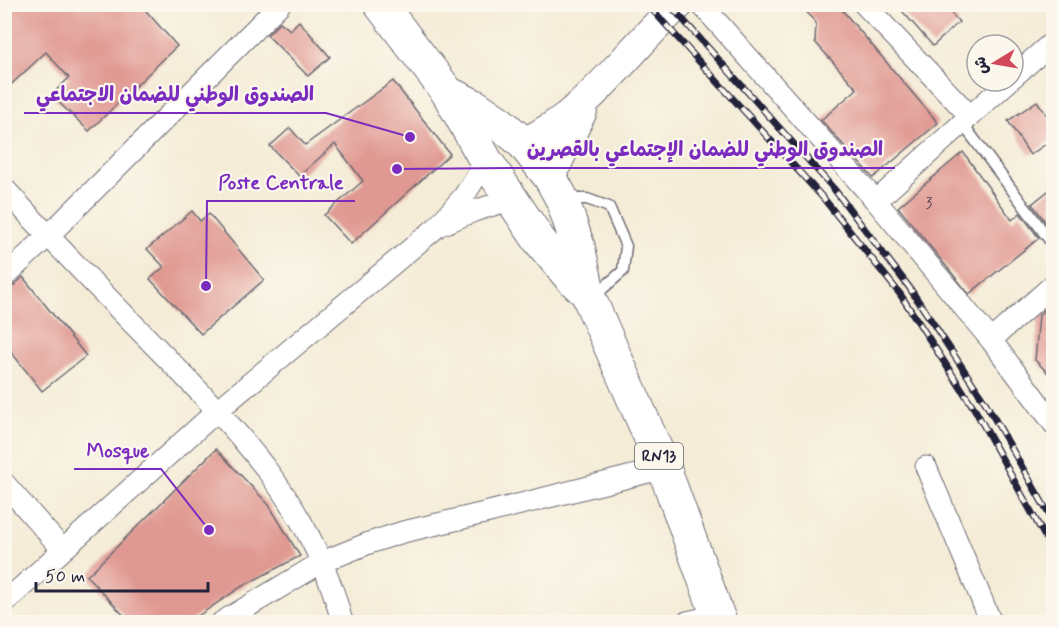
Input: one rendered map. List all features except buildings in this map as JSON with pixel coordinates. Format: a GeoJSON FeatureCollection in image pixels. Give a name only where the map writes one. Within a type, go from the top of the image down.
{"type":"FeatureCollection","features":[{"type":"Feature","properties":{"kind":"main road"},"geometry":{"type":"LineString","coordinates":[[380,4],[448,93],[486,162],[554,259],[589,296]]}},
{"type":"Feature","properties":{"kind":"main road"},"geometry":{"type":"LineString","coordinates":[[448,93],[475,106],[523,143],[556,188],[578,246],[589,296]]}},
{"type":"Feature","properties":{"kind":"main road"},"geometry":{"type":"LineString","coordinates":[[486,162],[504,148],[523,143]]}},
{"type":"Feature","properties":{"kind":"main road"},"geometry":{"type":"LineString","coordinates":[[512,199],[532,191],[556,188]]}},
{"type":"Feature","properties":{"kind":"main road","name":"RN13"},"geometry":{"type":"LineString","coordinates":[[589,296],[664,468],[708,620]]}},
{"type":"Feature","properties":{"kind":"street"},"geometry":{"type":"LineString","coordinates":[[4,278],[280,4]]}},
{"type":"Feature","properties":{"kind":"street"},"geometry":{"type":"LineString","coordinates":[[523,143],[552,129],[592,96],[661,20],[679,4]]}},
{"type":"Feature","properties":{"kind":"street"},"geometry":{"type":"LineString","coordinates":[[701,4],[876,201],[991,340],[1053,424]]}},
{"type":"Feature","properties":{"kind":"street"},"geometry":{"type":"LineString","coordinates":[[864,4],[966,120]]}},
{"type":"Feature","properties":{"kind":"street"},"geometry":{"type":"LineString","coordinates":[[1025,66],[1053,41]]}},
{"type":"Feature","properties":{"kind":"street"},"geometry":{"type":"LineString","coordinates":[[876,201],[996,93]]}},
{"type":"Feature","properties":{"kind":"street"},"geometry":{"type":"LineString","coordinates":[[556,188],[569,136],[592,96]]}},
{"type":"Feature","properties":{"kind":"street"},"geometry":{"type":"LineString","coordinates":[[4,603],[218,410],[437,227],[464,196],[486,162]]}},
{"type":"Feature","properties":{"kind":"street"},"geometry":{"type":"LineString","coordinates":[[4,188],[218,410],[265,467],[300,517],[322,562],[342,622]]}},
{"type":"Feature","properties":{"kind":"street"},"geometry":{"type":"LineString","coordinates":[[437,227],[474,211],[512,199]]}},
{"type":"Feature","properties":{"kind":"street"},"geometry":{"type":"LineString","coordinates":[[991,340],[1053,284]]}},
{"type":"Feature","properties":{"kind":"street"},"geometry":{"type":"LineString","coordinates":[[926,467],[991,622]]}},
{"type":"Feature","properties":{"kind":"street"},"geometry":{"type":"LineString","coordinates":[[222,622],[322,562],[369,543],[403,532],[664,468]]}},
{"type":"Feature","properties":{"kind":"street"},"geometry":{"type":"LineString","coordinates":[[4,483],[63,549]]}},
{"type":"Feature","properties":{"kind":"lane"},"geometry":{"type":"LineString","coordinates":[[966,120],[1053,246]]}},
{"type":"Feature","properties":{"kind":"lane"},"geometry":{"type":"LineString","coordinates":[[556,188],[609,207],[626,246],[623,271],[589,296]]}},
{"type":"Feature","properties":{"kind":"railway"},"geometry":{"type":"LineString","coordinates":[[647,4],[824,199],[900,294],[974,408],[1054,553]]}},
{"type":"Feature","properties":{"kind":"railway"},"geometry":{"type":"LineString","coordinates":[[669,4],[834,189],[909,287],[985,402],[1054,523]]}},
{"type":"Feature","properties":{"kind":"place","name":"الصندوق الوطني للضمان الاجتماعي"},"geometry":{"type":"Point","coordinates":[410,137]}},
{"type":"Feature","properties":{"kind":"place","name":"الصندوق الوطني للضمان الإجتماعي بالقصرين"},"geometry":{"type":"Point","coordinates":[397,169]}},
{"type":"Feature","properties":{"kind":"place","name":"Poste Centrale"},"geometry":{"type":"Point","coordinates":[206,286]}},
{"type":"Feature","properties":{"kind":"place","name":"Mosque"},"geometry":{"type":"Point","coordinates":[209,530]}}]}
